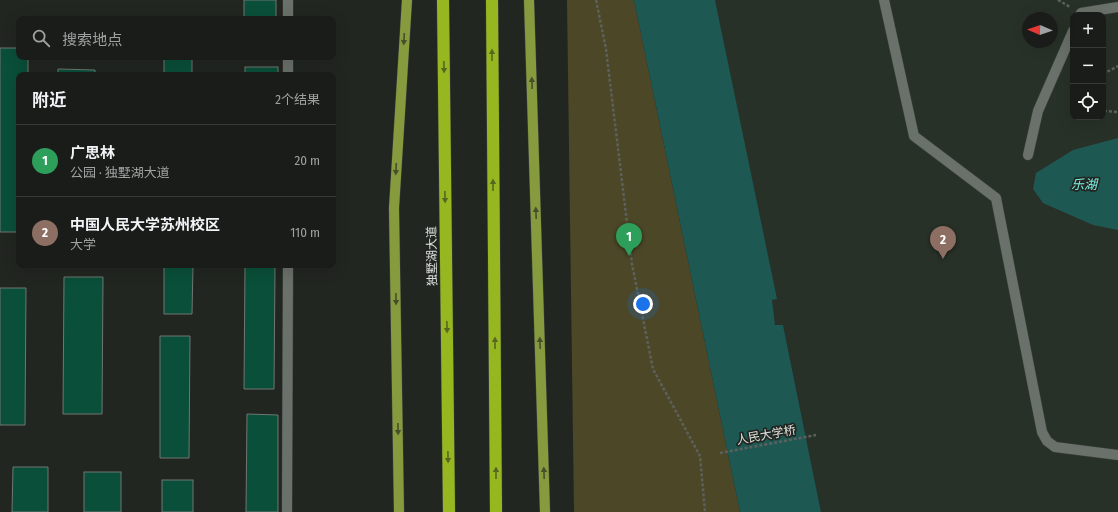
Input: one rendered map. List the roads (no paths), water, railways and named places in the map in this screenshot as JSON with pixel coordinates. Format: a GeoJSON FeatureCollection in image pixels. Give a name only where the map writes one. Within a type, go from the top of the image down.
{"type":"FeatureCollection","features":[{"type":"Feature","properties":{"kind":"highway","name":"独墅湖大道"},"geometry":{"type":"LineString","coordinates":[[443,0],[449,512]]}},
{"type":"Feature","properties":{"kind":"highway"},"geometry":{"type":"LineString","coordinates":[[492,0],[496,512]]}},
{"type":"Feature","properties":{"kind":"main road"},"geometry":{"type":"LineString","coordinates":[[399,512],[394,208],[406,0]]}},
{"type":"Feature","properties":{"kind":"main road"},"geometry":{"type":"LineString","coordinates":[[529,0],[545,512]]}},
{"type":"Feature","properties":{"kind":"street"},"geometry":{"type":"LineString","coordinates":[[288,0],[288,16]]}},
{"type":"Feature","properties":{"kind":"street"},"geometry":{"type":"LineString","coordinates":[[884,0],[914,136],[996,198],[1042,432],[1047,441],[1055,447],[1118,456]]}},
{"type":"Feature","properties":{"kind":"street"},"geometry":{"type":"LineString","coordinates":[[1081,12],[1118,6]]}},
{"type":"Feature","properties":{"kind":"street"},"geometry":{"type":"LineString","coordinates":[[1028,155],[1038,111],[1070,38]]}},
{"type":"Feature","properties":{"kind":"street"},"geometry":{"type":"LineString","coordinates":[[288,60],[288,72]]}},
{"type":"Feature","properties":{"kind":"street"},"geometry":{"type":"LineString","coordinates":[[287,512],[288,268]]}},
{"type":"Feature","properties":{"kind":"water"},"geometry":{"type":"Polygon","coordinates":[[[634,0],[715,0],[777,299],[772,300],[775,325],[783,325],[821,512],[740,512],[634,0]]]}},
{"type":"Feature","properties":{"kind":"water","name":"乐湖"},"geometry":{"type":"Polygon","coordinates":[[[1118,138],[1118,230],[1093,225],[1043,203],[1033,189],[1036,173],[1073,150],[1118,138]]]}},
{"type":"Feature","properties":{"kind":"place","name":"广思林"},"geometry":{"type":"Point","coordinates":[629,256]}},
{"type":"Feature","properties":{"kind":"place","name":"中国人民大学苏州校区"},"geometry":{"type":"Point","coordinates":[943,259]}}]}
